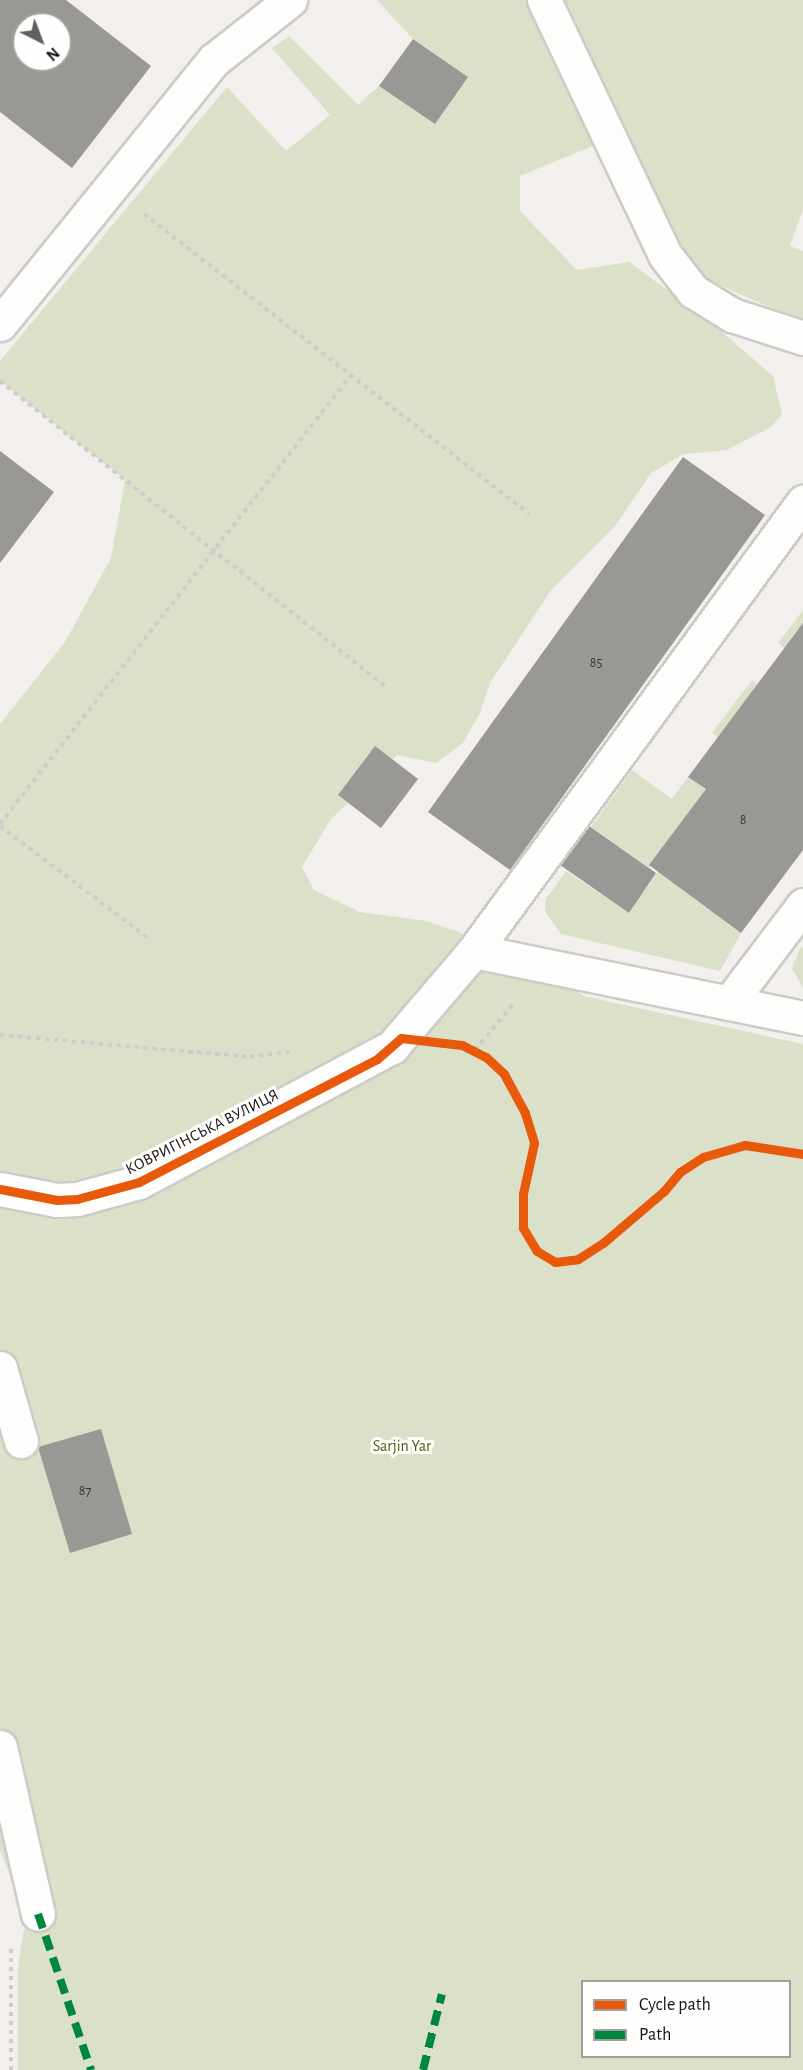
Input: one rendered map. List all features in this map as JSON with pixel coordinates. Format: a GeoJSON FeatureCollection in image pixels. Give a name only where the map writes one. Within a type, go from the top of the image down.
{"type":"FeatureCollection","features":[{"type":"Feature","properties":{"kind":"street"},"geometry":{"type":"LineString","coordinates":[[0,324],[214,60],[290,0]]}},
{"type":"Feature","properties":{"kind":"street"},"geometry":{"type":"LineString","coordinates":[[544,0],[665,255],[693,291],[732,315],[803,338]]}},
{"type":"Feature","properties":{"kind":"street","name":"КОВРИГІНСЬКА ВУЛИЦЯ"},"geometry":{"type":"LineString","coordinates":[[0,1189],[57,1200],[77,1199],[140,1182],[377,1059],[401,1038],[474,951],[803,502]]}},
{"type":"Feature","properties":{"kind":"street"},"geometry":{"type":"LineString","coordinates":[[729,1003],[803,905]]}},
{"type":"Feature","properties":{"kind":"street"},"geometry":{"type":"LineString","coordinates":[[474,951],[803,1018]]}},
{"type":"Feature","properties":{"kind":"street"},"geometry":{"type":"LineString","coordinates":[[0,1368],[21,1441]]}},
{"type":"Feature","properties":{"kind":"street"},"geometry":{"type":"LineString","coordinates":[[0,1747],[38,1914]]}},
{"type":"Feature","properties":{"kind":"path"},"geometry":{"type":"LineString","coordinates":[[110,188],[530,515]]}},
{"type":"Feature","properties":{"kind":"path"},"geometry":{"type":"LineString","coordinates":[[147,937],[0,825],[351,375]]}},
{"type":"Feature","properties":{"kind":"path"},"geometry":{"type":"LineString","coordinates":[[0,381],[388,688]]}},
{"type":"Feature","properties":{"kind":"path"},"geometry":{"type":"LineString","coordinates":[[475,1050],[546,966]]}},
{"type":"Feature","properties":{"kind":"path"},"geometry":{"type":"LineString","coordinates":[[0,1035],[250,1057],[296,1051]]}},
{"type":"Feature","properties":{"kind":"path"},"geometry":{"type":"LineString","coordinates":[[401,1038],[475,1050],[486,1057]]}},
{"type":"Feature","properties":{"kind":"path"},"geometry":{"type":"LineString","coordinates":[[10,1942],[11,2070]]}},
{"type":"Feature","properties":{"kind":"green space","name":"Sarjin Yar"},"geometry":{"type":"Polygon","coordinates":[[[377,0],[803,0],[803,210],[790,246],[803,251],[803,322],[708,280],[684,255],[670,228],[600,143],[520,176],[520,211],[577,270],[629,262],[707,319],[773,376],[782,414],[771,427],[727,450],[684,454],[651,473],[615,526],[551,590],[490,683],[480,713],[463,743],[436,763],[397,755],[331,819],[302,867],[314,890],[360,912],[426,921],[476,938],[563,978],[583,996],[803,1044],[803,2070],[18,2070],[18,1966],[24,1929],[29,1926],[0,1849],[0,724],[65,642],[111,558],[125,480],[0,381],[0,361],[227,87],[286,151],[330,115],[272,48],[289,36],[358,105],[379,86],[435,124],[467,76],[413,39],[377,0]]]}},
{"type":"Feature","properties":{"kind":"green space"},"geometry":{"type":"Polygon","coordinates":[[[803,610],[803,662],[778,643],[803,610]]]}},
{"type":"Feature","properties":{"kind":"green space"},"geometry":{"type":"Polygon","coordinates":[[[752,680],[776,697],[736,750],[712,733],[752,680]]]}},
{"type":"Feature","properties":{"kind":"green space"},"geometry":{"type":"Polygon","coordinates":[[[632,770],[672,799],[688,777],[706,789],[650,868],[591,827],[632,770]]]}},
{"type":"Feature","properties":{"kind":"green space"},"geometry":{"type":"Polygon","coordinates":[[[566,871],[629,913],[658,871],[741,933],[720,971],[561,934],[545,911],[546,899],[566,871]]]}},
{"type":"Feature","properties":{"kind":"green space"},"geometry":{"type":"Polygon","coordinates":[[[801,946],[803,948],[803,988],[792,968],[801,946]]]}},
{"type":"Feature","properties":{"kind":"building"},"geometry":{"type":"Polygon","coordinates":[[[0,0],[66,0],[151,66],[72,168],[0,112],[0,0]]]}},
{"type":"Feature","properties":{"kind":"building"},"geometry":{"type":"Polygon","coordinates":[[[413,39],[468,77],[435,124],[379,86],[413,39]]]}},
{"type":"Feature","properties":{"kind":"building"},"geometry":{"type":"Polygon","coordinates":[[[0,451],[54,492],[0,563],[0,451]]]}},
{"type":"Feature","properties":{"kind":"building"},"geometry":{"type":"Polygon","coordinates":[[[683,457],[765,515],[510,870],[428,812],[683,457]]]}},
{"type":"Feature","properties":{"kind":"building"},"geometry":{"type":"Polygon","coordinates":[[[803,623],[803,850],[741,933],[649,865],[706,789],[688,777],[803,623]]]}},
{"type":"Feature","properties":{"kind":"building"},"geometry":{"type":"Polygon","coordinates":[[[375,746],[418,779],[381,828],[338,795],[375,746]]]}},
{"type":"Feature","properties":{"kind":"building"},"geometry":{"type":"Polygon","coordinates":[[[589,826],[656,873],[629,913],[560,865],[589,826]]]}},
{"type":"Feature","properties":{"kind":"building"},"geometry":{"type":"Polygon","coordinates":[[[101,1429],[132,1534],[70,1553],[38,1447],[101,1429]]]}},
{"type":"Feature","properties":{"kind":"marked path"},"geometry":{"type":"LineString","coordinates":[[38,1914],[91,2070]]}},
{"type":"Feature","properties":{"kind":"marked path"},"geometry":{"type":"LineString","coordinates":[[423,2070],[442,1994]]}},
{"type":"Feature","properties":{"kind":"cycle path"},"geometry":{"type":"LineString","coordinates":[[0,1189],[57,1200],[77,1199],[139,1182],[377,1059],[401,1038],[462,1045],[486,1057],[504,1074],[525,1113],[534,1143],[523,1194],[523,1228],[537,1251],[555,1262],[578,1259],[603,1243],[664,1191],[680,1172],[703,1157],[745,1145],[803,1154]]}}]}
